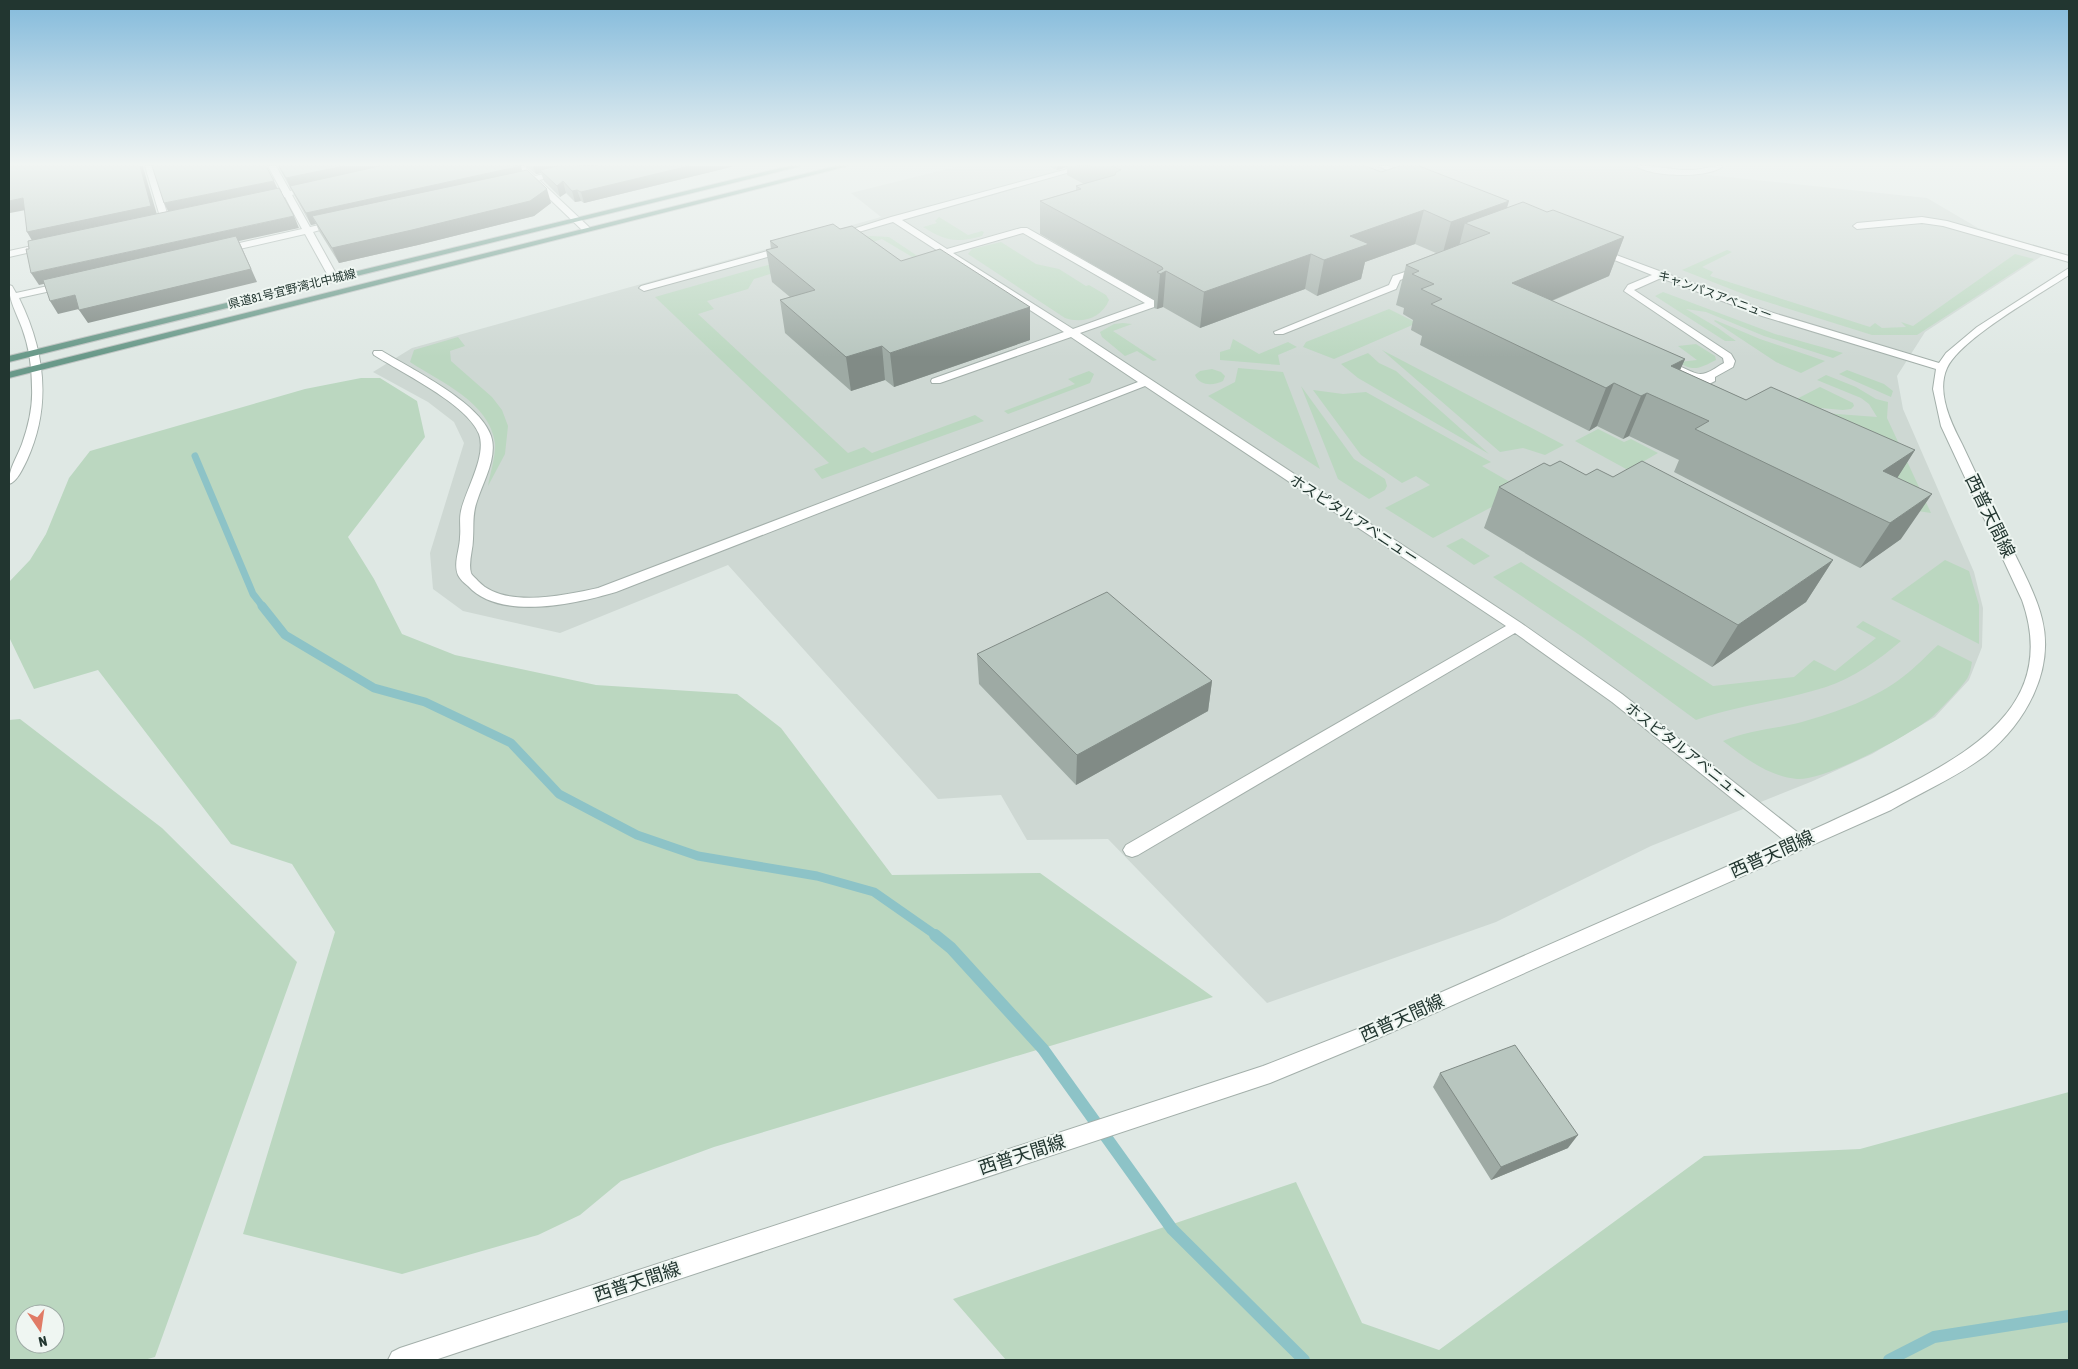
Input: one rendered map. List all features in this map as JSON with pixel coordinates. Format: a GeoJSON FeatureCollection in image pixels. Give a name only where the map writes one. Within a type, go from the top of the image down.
{"type":"FeatureCollection","features":[{"type":"Feature","properties":{"kind":"main road","name":"県道81号宜野湾北中城線"},"geometry":{"type":"LineString","coordinates":[[9,359],[534,230]]}},
{"type":"Feature","properties":{"kind":"main road","name":"県道81号宜野湾北中城線"},"geometry":{"type":"LineString","coordinates":[[9,375],[586,230]]}},
{"type":"Feature","properties":{"kind":"street"},"geometry":{"type":"LineString","coordinates":[[212,252],[312,230]]}},
{"type":"Feature","properties":{"kind":"street"},"geometry":{"type":"LineString","coordinates":[[827,238],[856,230]]}},
{"type":"Feature","properties":{"kind":"street","name":"ホスピタルアベニュー"},"geometry":{"type":"LineString","coordinates":[[911,230],[946,252],[954,262],[1072,333],[1516,626],[1617,698],[1798,842]]}},
{"type":"Feature","properties":{"kind":"street"},"geometry":{"type":"LineString","coordinates":[[946,252],[1022,230]]}},
{"type":"Feature","properties":{"kind":"street"},"geometry":{"type":"LineString","coordinates":[[936,382],[1153,304],[1031,230]]}},
{"type":"Feature","properties":{"kind":"street"},"geometry":{"type":"LineString","coordinates":[[1968,230],[2069,259]]}},
{"type":"Feature","properties":{"kind":"street"},"geometry":{"type":"LineString","coordinates":[[307,231],[334,279]]}},
{"type":"Feature","properties":{"kind":"street"},"geometry":{"type":"LineString","coordinates":[[9,254],[51,245]]}},
{"type":"Feature","properties":{"kind":"street"},"geometry":{"type":"LineString","coordinates":[[644,288],[798,246]]}},
{"type":"Feature","properties":{"kind":"street","name":"キャンパスアベニュー"},"geometry":{"type":"LineString","coordinates":[[1589,247],[1766,314],[1941,368]]}},
{"type":"Feature","properties":{"kind":"street"},"geometry":{"type":"LineString","coordinates":[[1279,332],[1393,287],[1396,278],[1433,265]]}},
{"type":"Feature","properties":{"kind":"street"},"geometry":{"type":"LineString","coordinates":[[1941,368],[1952,353],[1977,332],[2069,271]]}},
{"type":"Feature","properties":{"kind":"street"},"geometry":{"type":"LineString","coordinates":[[1660,275],[1631,287],[1628,291],[1730,360],[1729,365],[1704,378],[1690,376],[1665,361]]}},
{"type":"Feature","properties":{"kind":"street"},"geometry":{"type":"LineString","coordinates":[[9,480],[30,442],[35,422],[38,368],[29,333],[10,293],[79,282]]}},
{"type":"Feature","properties":{"kind":"street"},"geometry":{"type":"LineString","coordinates":[[378,353],[458,403],[472,414],[481,425],[486,437],[486,448],[466,519],[467,537],[463,555],[466,576],[484,595],[510,602],[581,597],[611,589],[1147,382]]}},
{"type":"Feature","properties":{"kind":"street","name":"西普天間線"},"geometry":{"type":"LineString","coordinates":[[400,1360],[1263,1076],[1367,1034],[1884,805],[1966,761],[1993,739],[2012,718],[2026,693],[2035,667],[2038,640],[2033,610],[2024,588],[1948,426],[1941,406],[1938,387],[1941,368]]}},
{"type":"Feature","properties":{"kind":"street"},"geometry":{"type":"LineString","coordinates":[[1675,388],[1694,388],[1711,379],[1709,376]]}},
{"type":"Feature","properties":{"kind":"street"},"geometry":{"type":"LineString","coordinates":[[1132,850],[1516,626]]}},
{"type":"Feature","properties":{"kind":"shaded area"},"geometry":{"type":"Polygon","coordinates":[[[835,230],[1984,230],[2051,250],[1925,332],[1897,376],[1903,409],[1974,572],[1983,608],[1982,647],[1969,680],[1935,717],[1872,754],[1813,781],[1651,846],[1496,922],[1267,1003],[1108,839],[1027,840],[1001,795],[938,799],[728,565],[560,633],[463,611],[433,589],[430,553],[464,443],[454,422],[428,402],[373,372],[412,348],[835,230]]]}},
{"type":"Feature","properties":{"kind":"green space"},"geometry":{"type":"Polygon","coordinates":[[[928,230],[960,230],[968,235],[984,232],[982,236],[965,240],[945,238],[928,230]]]}},
{"type":"Feature","properties":{"kind":"green space"},"geometry":{"type":"Polygon","coordinates":[[[870,236],[889,237],[928,263],[924,264],[882,239],[754,279],[748,289],[707,301],[714,309],[698,314],[848,453],[864,447],[872,453],[975,415],[984,421],[822,479],[814,469],[829,463],[655,297],[870,236]]]}},
{"type":"Feature","properties":{"kind":"green space"},"geometry":{"type":"Polygon","coordinates":[[[1001,242],[1036,264],[1059,269],[1086,286],[1089,285],[1106,295],[1109,300],[1106,306],[1096,315],[1085,320],[1065,318],[968,254],[972,249],[1001,242]]]}},
{"type":"Feature","properties":{"kind":"green space"},"geometry":{"type":"Polygon","coordinates":[[[1727,250],[1732,252],[1702,267],[1713,272],[1710,276],[1870,327],[1875,323],[1882,328],[1906,327],[1901,322],[1913,326],[2015,254],[2034,259],[1917,335],[1872,335],[1751,297],[1682,270],[1727,250]]]}},
{"type":"Feature","properties":{"kind":"green space"},"geometry":{"type":"Polygon","coordinates":[[[1663,292],[1775,334],[1843,353],[1833,358],[1764,336],[1706,312],[1686,309],[1736,341],[1725,341],[1655,296],[1663,292]]]}},
{"type":"Feature","properties":{"kind":"green space"},"geometry":{"type":"Polygon","coordinates":[[[1389,309],[1417,323],[1334,359],[1303,347],[1306,342],[1389,309]]]}},
{"type":"Feature","properties":{"kind":"green space"},"geometry":{"type":"Polygon","coordinates":[[[1715,320],[1760,339],[1825,361],[1801,373],[1776,362],[1715,320]]]}},
{"type":"Feature","properties":{"kind":"green space"},"geometry":{"type":"Polygon","coordinates":[[[1114,324],[1132,324],[1113,331],[1157,360],[1153,361],[1137,351],[1125,356],[1102,337],[1100,332],[1114,324]]]}},
{"type":"Feature","properties":{"kind":"green space"},"geometry":{"type":"Polygon","coordinates":[[[458,337],[465,346],[450,351],[451,361],[492,397],[502,410],[508,426],[505,454],[488,486],[494,459],[495,443],[491,429],[484,416],[462,395],[410,362],[414,350],[458,337]]]}},
{"type":"Feature","properties":{"kind":"green space"},"geometry":{"type":"Polygon","coordinates":[[[1233,339],[1259,354],[1288,342],[1297,347],[1278,355],[1280,365],[1220,360],[1220,352],[1230,349],[1233,339]]]}},
{"type":"Feature","properties":{"kind":"green space"},"geometry":{"type":"Polygon","coordinates":[[[1696,344],[1715,356],[1716,360],[1698,368],[1689,367],[1679,362],[1697,360],[1678,346],[1696,344]]]}},
{"type":"Feature","properties":{"kind":"green space"},"geometry":{"type":"Polygon","coordinates":[[[1382,350],[1564,445],[1545,455],[1523,448],[1500,452],[1382,350]]]}},
{"type":"Feature","properties":{"kind":"green space"},"geometry":{"type":"Polygon","coordinates":[[[1368,353],[1379,363],[1396,371],[1489,454],[1358,378],[1341,364],[1368,353]]]}},
{"type":"Feature","properties":{"kind":"green space"},"geometry":{"type":"Polygon","coordinates":[[[1238,368],[1283,372],[1320,469],[1208,396],[1235,382],[1238,368]]]}},
{"type":"Feature","properties":{"kind":"green space"},"geometry":{"type":"Polygon","coordinates":[[[1212,369],[1221,372],[1225,376],[1223,381],[1207,384],[1197,379],[1195,375],[1200,371],[1212,369]]]}},
{"type":"Feature","properties":{"kind":"green space"},"geometry":{"type":"Polygon","coordinates":[[[1847,370],[1884,384],[1893,391],[1891,397],[1839,374],[1847,370]]]}},
{"type":"Feature","properties":{"kind":"green space"},"geometry":{"type":"Polygon","coordinates":[[[1089,371],[1094,374],[1090,383],[1008,414],[1004,411],[1075,384],[1068,379],[1089,371]]]}},
{"type":"Feature","properties":{"kind":"green space"},"geometry":{"type":"Polygon","coordinates":[[[1826,375],[1856,387],[1876,399],[1888,402],[1887,418],[1931,513],[1911,510],[1797,411],[1877,417],[1869,404],[1861,398],[1817,380],[1826,375]]]}},
{"type":"Feature","properties":{"kind":"green space"},"geometry":{"type":"Polygon","coordinates":[[[361,378],[380,378],[417,401],[425,437],[348,537],[374,579],[402,634],[455,655],[596,685],[737,694],[781,728],[892,875],[1040,873],[1213,997],[714,1147],[621,1181],[580,1215],[538,1235],[402,1274],[243,1234],[335,932],[292,864],[231,844],[98,670],[34,689],[9,637],[9,582],[30,560],[46,534],[69,478],[90,451],[305,389],[361,378]]]}},
{"type":"Feature","properties":{"kind":"green space"},"geometry":{"type":"Polygon","coordinates":[[[1301,386],[1354,459],[1385,479],[1387,486],[1385,490],[1369,499],[1338,479],[1301,386]]]}},
{"type":"Feature","properties":{"kind":"green space"},"geometry":{"type":"Polygon","coordinates":[[[1820,387],[1853,403],[1854,406],[1851,409],[1843,410],[1785,405],[1820,387]]]}},
{"type":"Feature","properties":{"kind":"green space"},"geometry":{"type":"Polygon","coordinates":[[[1313,390],[1343,394],[1366,392],[1491,462],[1482,466],[1524,490],[1433,538],[1385,508],[1430,485],[1416,476],[1402,483],[1361,455],[1313,390]]]}},
{"type":"Feature","properties":{"kind":"green space"},"geometry":{"type":"Polygon","coordinates":[[[1598,429],[1624,442],[1631,439],[1658,453],[1639,464],[1637,475],[1575,441],[1598,429]]]}},
{"type":"Feature","properties":{"kind":"green space"},"geometry":{"type":"Polygon","coordinates":[[[1462,538],[1490,556],[1474,565],[1446,546],[1462,538]]]}},
{"type":"Feature","properties":{"kind":"green space"},"geometry":{"type":"Polygon","coordinates":[[[1945,560],[1969,571],[1979,605],[1979,644],[1891,599],[1945,560]]]}},
{"type":"Feature","properties":{"kind":"green space"},"geometry":{"type":"Polygon","coordinates":[[[1521,562],[1713,686],[1794,677],[1814,660],[1835,671],[1876,638],[1856,627],[1863,621],[1901,641],[1865,668],[1846,679],[1826,687],[1728,710],[1696,720],[1584,638],[1493,577],[1521,562]]]}},
{"type":"Feature","properties":{"kind":"green space"},"geometry":{"type":"Polygon","coordinates":[[[1938,645],[1972,662],[1966,680],[1932,717],[1906,735],[1867,756],[1827,773],[1810,778],[1797,779],[1776,774],[1757,765],[1723,741],[1742,734],[1802,722],[1855,704],[1893,684],[1913,669],[1938,645]]]}},
{"type":"Feature","properties":{"kind":"green space"},"geometry":{"type":"Polygon","coordinates":[[[20,719],[162,828],[297,962],[155,1357],[144,1360],[9,1360],[9,720],[20,719]]]}},
{"type":"Feature","properties":{"kind":"green space"},"geometry":{"type":"Polygon","coordinates":[[[2069,1092],[2069,1360],[1006,1360],[953,1299],[1296,1182],[1362,1323],[1439,1350],[1704,1156],[1860,1149],[2069,1092]]]}},
{"type":"Feature","properties":{"kind":"building"},"geometry":{"type":"Polygon","coordinates":[[[81,230],[230,230],[31,273],[26,249],[29,249],[28,241],[81,230]]]}},
{"type":"Feature","properties":{"kind":"building"},"geometry":{"type":"Polygon","coordinates":[[[321,230],[412,230],[412,230],[332,248],[321,230]]]}},
{"type":"Feature","properties":{"kind":"building"},"geometry":{"type":"Polygon","coordinates":[[[811,230],[857,230],[901,261],[940,249],[1030,307],[890,353],[882,346],[846,357],[780,300],[815,290],[766,250],[778,247],[770,241],[811,230]]]}},
{"type":"Feature","properties":{"kind":"building"},"geometry":{"type":"Polygon","coordinates":[[[1093,230],[1367,230],[1350,236],[1369,244],[1324,260],[1311,254],[1204,292],[1166,271],[1160,274],[1157,272],[1163,269],[1093,230]]]}},
{"type":"Feature","properties":{"kind":"building"},"geometry":{"type":"Polygon","coordinates":[[[1482,230],[1605,230],[1624,237],[1512,283],[1685,359],[1671,366],[1746,400],[1771,387],[1915,450],[1883,471],[1932,494],[1890,523],[1695,429],[1709,421],[1647,393],[1641,396],[1614,383],[1606,388],[1431,304],[1442,299],[1421,289],[1434,284],[1412,274],[1419,271],[1406,265],[1490,233],[1482,230]]]}},
{"type":"Feature","properties":{"kind":"building"},"geometry":{"type":"Polygon","coordinates":[[[236,236],[251,269],[79,310],[75,295],[50,301],[43,280],[236,236]]]}},
{"type":"Feature","properties":{"kind":"building"},"geometry":{"type":"Polygon","coordinates":[[[1560,461],[1586,475],[1597,469],[1613,477],[1642,461],[1833,560],[1738,625],[1499,487],[1544,463],[1550,466],[1560,461]]]}},
{"type":"Feature","properties":{"kind":"building"},"geometry":{"type":"Polygon","coordinates":[[[1107,592],[1212,681],[1077,755],[977,654],[1107,592]]]}},
{"type":"Feature","properties":{"kind":"building"},"geometry":{"type":"Polygon","coordinates":[[[1515,1045],[1578,1135],[1501,1167],[1440,1073],[1515,1045]]]}},
{"type":"Feature","properties":{"kind":"waterway"},"geometry":{"type":"LineString","coordinates":[[195,456],[253,594],[263,607]]}},
{"type":"Feature","properties":{"kind":"waterway"},"geometry":{"type":"LineString","coordinates":[[262,606],[285,635],[374,688],[425,702],[511,743],[559,794],[637,835],[698,856],[817,876],[874,892],[937,936]]}},
{"type":"Feature","properties":{"kind":"waterway"},"geometry":{"type":"LineString","coordinates":[[935,935],[951,948],[1043,1049],[1172,1229],[1304,1360]]}},
{"type":"Feature","properties":{"kind":"waterway"},"geometry":{"type":"LineString","coordinates":[[1889,1360],[1934,1337],[2069,1316]]}}]}
